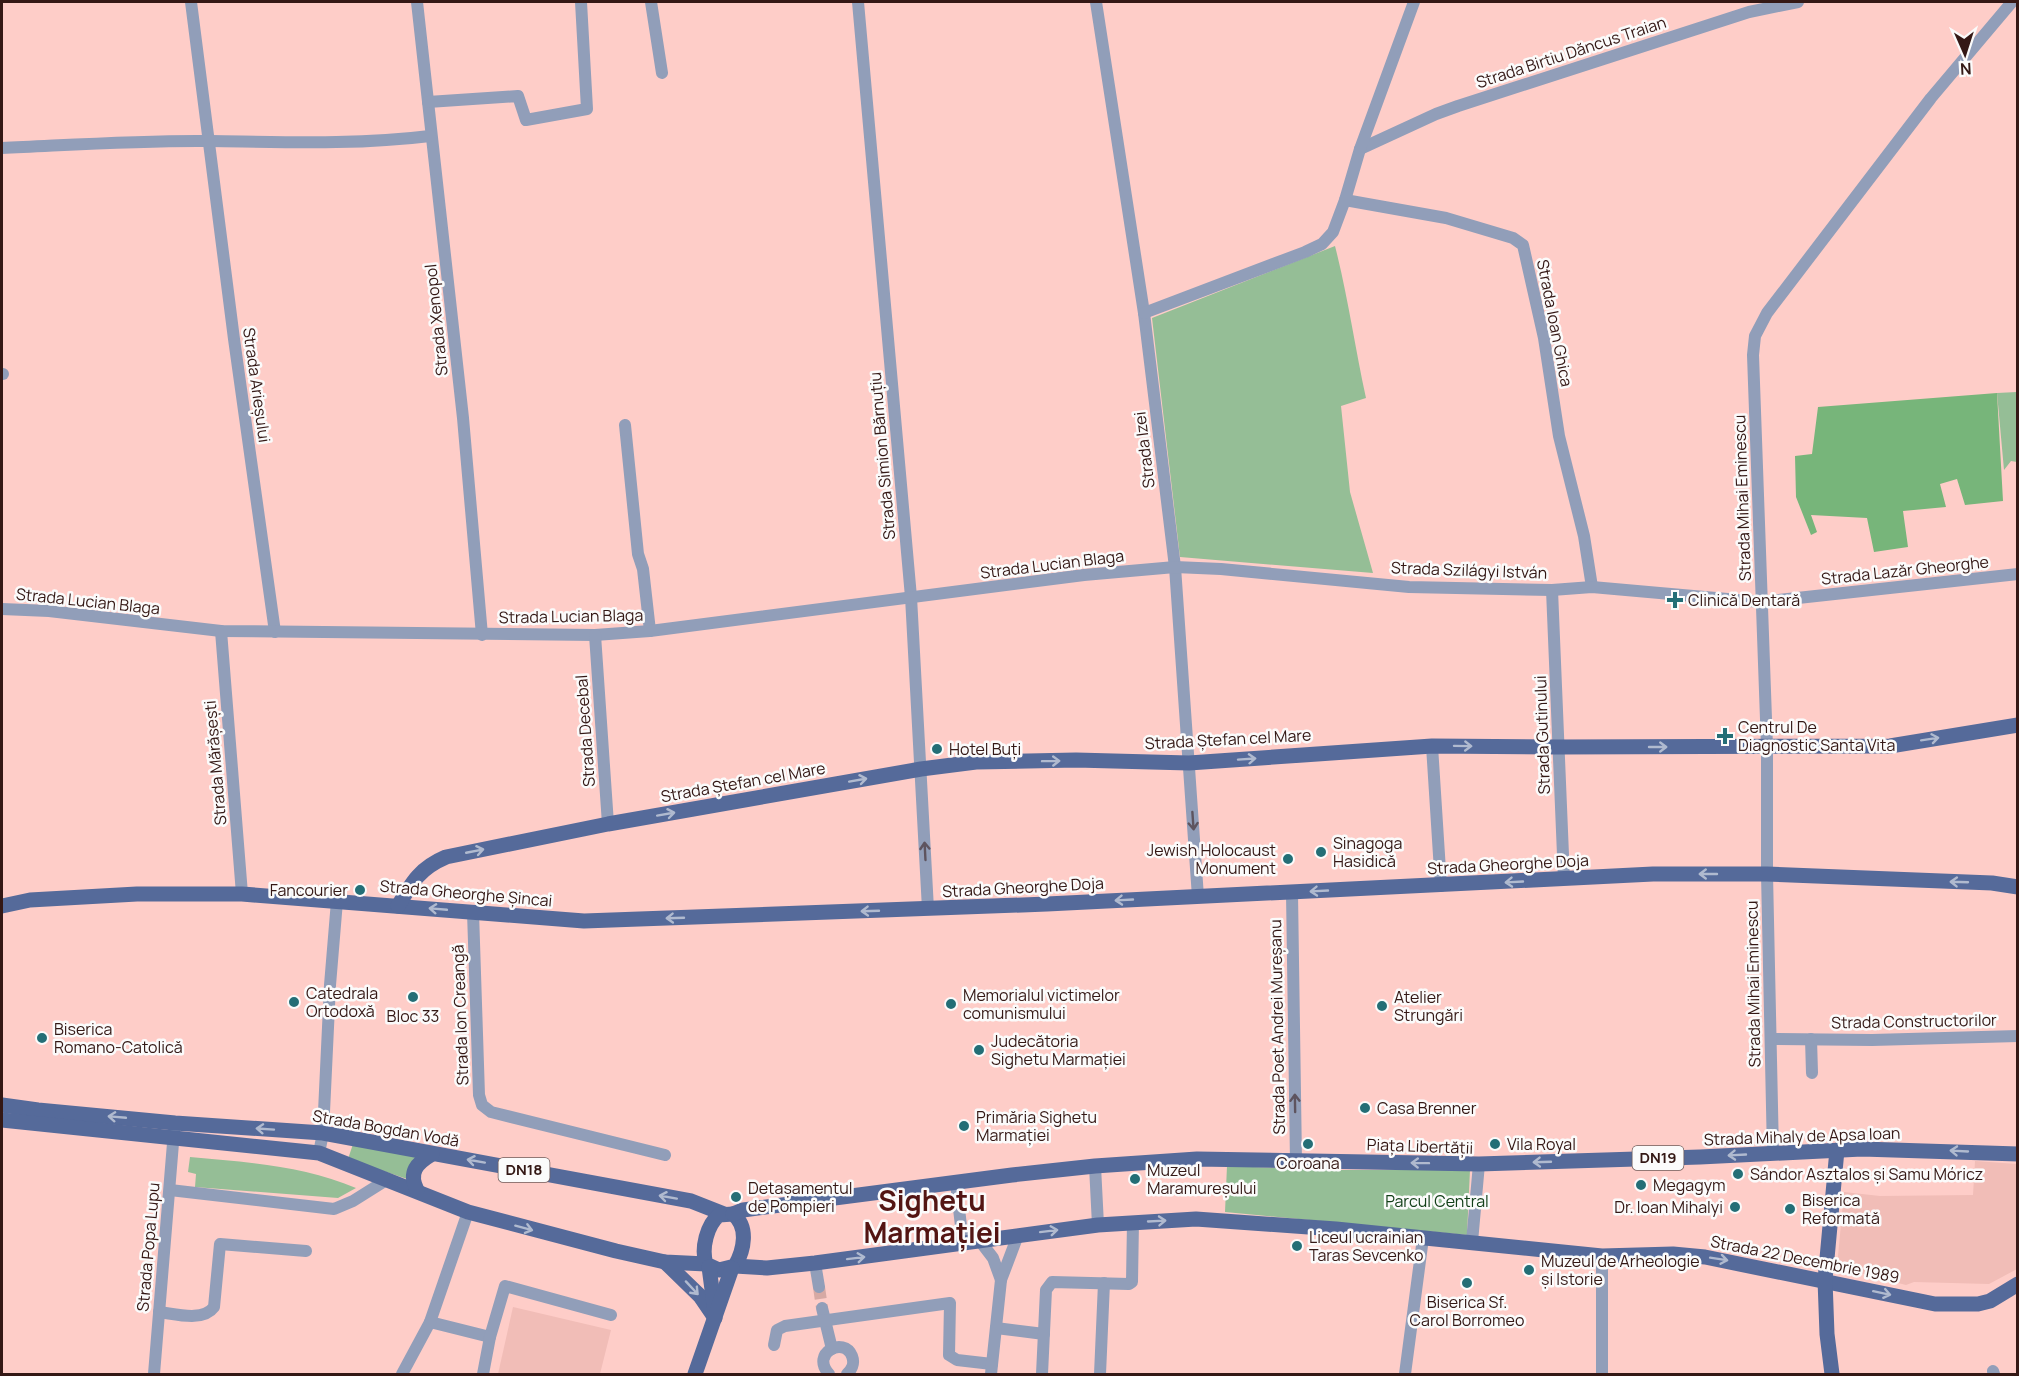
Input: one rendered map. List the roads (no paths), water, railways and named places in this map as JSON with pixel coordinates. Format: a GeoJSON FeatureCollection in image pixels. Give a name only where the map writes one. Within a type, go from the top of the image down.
{"type":"FeatureCollection","features":[{"type":"Feature","properties":{"kind":"main road","name":"Strada Ștefan cel Mare"},"geometry":{"type":"LineString","coordinates":[[398,906],[420,873],[430,864],[446,857],[608,824],[921,769],[976,762],[1076,760],[1189,763],[1432,746],[1890,746],[2018,726]]}},
{"type":"Feature","properties":{"kind":"main road","name":"Strada Gheorghe Doja"},"geometry":{"type":"LineString","coordinates":[[928,909],[1653,874],[1767,874],[1992,883],[2018,887]]}},
{"type":"Feature","properties":{"kind":"main road","name":"Strada Gheorghe Șincai"},"geometry":{"type":"LineString","coordinates":[[2,906],[30,900],[137,894],[242,894],[584,921],[928,909]]}},
{"type":"Feature","properties":{"kind":"main road","name":"Strada Bogdan Vodă"},"geometry":{"type":"LineString","coordinates":[[2,1105],[319,1153],[468,1212]]}},
{"type":"Feature","properties":{"kind":"main road","name":"Strada Bogdan Vodă"},"geometry":{"type":"LineString","coordinates":[[2,1120],[175,1130],[323,1133],[691,1201],[729,1214]]}},
{"type":"Feature","properties":{"kind":"main road","name":"Strada Mihaly de Apsa Ioan"},"geometry":{"type":"LineString","coordinates":[[1479,1164],[1837,1150],[1930,1150],[2018,1154]]}},
{"type":"Feature","properties":{"kind":"main road"},"geometry":{"type":"LineString","coordinates":[[1832,1374],[1827,1334],[1825,1280],[1837,1150]]}},
{"type":"Feature","properties":{"kind":"main road"},"geometry":{"type":"LineString","coordinates":[[417,1190],[413,1182],[414,1173],[419,1162],[432,1154]]}},
{"type":"Feature","properties":{"kind":"main road","name":"Piața Libertății"},"geometry":{"type":"LineString","coordinates":[[1095,1166],[1197,1158],[1479,1164]]}},
{"type":"Feature","properties":{"kind":"main road","name":"DN19"},"geometry":{"type":"LineString","coordinates":[[729,1214],[743,1210],[1095,1166]]}},
{"type":"Feature","properties":{"kind":"main road","name":"DN18"},"geometry":{"type":"LineString","coordinates":[[468,1212],[555,1236],[665,1262],[708,1265]]}},
{"type":"Feature","properties":{"kind":"main road"},"geometry":{"type":"LineString","coordinates":[[695,1374],[741,1253],[744,1233],[742,1224],[729,1214],[716,1218],[708,1231],[705,1250],[715,1318]]}},
{"type":"Feature","properties":{"kind":"main road"},"geometry":{"type":"LineString","coordinates":[[708,1265],[719,1270],[734,1267],[767,1268],[1098,1225],[1196,1219],[1472,1242]]}},
{"type":"Feature","properties":{"kind":"main road","name":"Strada 22 Decembrie 1989"},"geometry":{"type":"LineString","coordinates":[[1472,1242],[1602,1256],[1673,1254],[1706,1257],[1935,1304],[1978,1304],[1990,1301],[2018,1284]]}},
{"type":"Feature","properties":{"kind":"main road"},"geometry":{"type":"LineString","coordinates":[[665,1262],[689,1284],[715,1318]]}},
{"type":"Feature","properties":{"kind":"street","name":"Strada Arieșului"},"geometry":{"type":"LineString","coordinates":[[191,2],[234,339],[275,633]]}},
{"type":"Feature","properties":{"kind":"street","name":"Strada Xenopol"},"geometry":{"type":"LineString","coordinates":[[417,2],[430,136],[449,277],[464,418],[482,635]]}},
{"type":"Feature","properties":{"kind":"street"},"geometry":{"type":"LineString","coordinates":[[428,102],[518,96],[526,120],[587,109],[581,2]]}},
{"type":"Feature","properties":{"kind":"street"},"geometry":{"type":"LineString","coordinates":[[651,2],[662,73]]}},
{"type":"Feature","properties":{"kind":"street","name":"Strada Simion Bărnuțiu"},"geometry":{"type":"LineString","coordinates":[[858,2],[911,597],[928,909]]}},
{"type":"Feature","properties":{"kind":"street","name":"Strada Izei"},"geometry":{"type":"LineString","coordinates":[[1096,2],[1144,313],[1175,567],[1198,897]]}},
{"type":"Feature","properties":{"kind":"street"},"geometry":{"type":"LineString","coordinates":[[1144,313],[1264,269],[1322,244],[1333,232],[1360,149],[1414,2]]}},
{"type":"Feature","properties":{"kind":"street","name":"Strada Birtiu Dăncus Traian"},"geometry":{"type":"LineString","coordinates":[[1360,149],[1436,114],[1470,102],[1749,12],[1798,2]]}},
{"type":"Feature","properties":{"kind":"street","name":"Strada Mihai Eminescu"},"geometry":{"type":"LineString","coordinates":[[1773,1153],[1767,874],[1767,747],[1753,355],[1755,336],[1767,314],[1930,98],[2012,2]]}},
{"type":"Feature","properties":{"kind":"street"},"geometry":{"type":"LineString","coordinates":[[2,148],[210,141],[401,140],[430,136]]}},
{"type":"Feature","properties":{"kind":"street","name":"Strada Ioan Ghica"},"geometry":{"type":"LineString","coordinates":[[1345,200],[1446,218],[1513,238],[1523,245],[1544,338],[1559,436],[1584,536],[1592,587]]}},
{"type":"Feature","properties":{"kind":"street"},"geometry":{"type":"LineString","coordinates":[[625,425],[638,554],[650,631]]}},
{"type":"Feature","properties":{"kind":"street","name":"Strada Lucian Blaga"},"geometry":{"type":"LineString","coordinates":[[2,609],[48,611],[221,631],[595,635],[650,631],[1084,575],[1175,567]]}},
{"type":"Feature","properties":{"kind":"street","name":"Strada Szilágyi István"},"geometry":{"type":"LineString","coordinates":[[1175,567],[1409,586],[1552,590],[1592,587],[1761,602]]}},
{"type":"Feature","properties":{"kind":"street","name":"Strada Lazăr Gheorghe"},"geometry":{"type":"LineString","coordinates":[[1761,602],[2018,574]]}},
{"type":"Feature","properties":{"kind":"street","name":"Strada Gutinului"},"geometry":{"type":"LineString","coordinates":[[1552,590],[1564,879]]}},
{"type":"Feature","properties":{"kind":"street","name":"Strada Mărășești"},"geometry":{"type":"LineString","coordinates":[[221,631],[242,894]]}},
{"type":"Feature","properties":{"kind":"street","name":"Strada Decebal"},"geometry":{"type":"LineString","coordinates":[[595,635],[608,824]]}},
{"type":"Feature","properties":{"kind":"street"},"geometry":{"type":"LineString","coordinates":[[1432,746],[1441,886]]}},
{"type":"Feature","properties":{"kind":"street","name":"Strada Poet Andrei Mureșanu"},"geometry":{"type":"LineString","coordinates":[[1292,893],[1296,1161]]}},
{"type":"Feature","properties":{"kind":"street"},"geometry":{"type":"LineString","coordinates":[[319,1153],[323,1133],[330,985],[337,900]]}},
{"type":"Feature","properties":{"kind":"street","name":"Strada Ion Creangă"},"geometry":{"type":"LineString","coordinates":[[473,912],[479,1095],[482,1105],[491,1112],[665,1155]]}},
{"type":"Feature","properties":{"kind":"street","name":"Strada Constructorilor"},"geometry":{"type":"LineString","coordinates":[[1771,1039],[1872,1040],[2018,1036]]}},
{"type":"Feature","properties":{"kind":"street","name":"Strada Constructorilor"},"geometry":{"type":"LineString","coordinates":[[1811,1039],[1812,1073]]}},
{"type":"Feature","properties":{"kind":"street","name":"Strada Popa Lupu"},"geometry":{"type":"LineString","coordinates":[[154,1374],[175,1130]]}},
{"type":"Feature","properties":{"kind":"street","name":"Piața Libertății"},"geometry":{"type":"LineString","coordinates":[[1472,1242],[1479,1164]]}},
{"type":"Feature","properties":{"kind":"street"},"geometry":{"type":"LineString","coordinates":[[1095,1166],[1098,1225]]}},
{"type":"Feature","properties":{"kind":"street"},"geometry":{"type":"LineString","coordinates":[[170,1190],[334,1209],[353,1201],[388,1179]]}},
{"type":"Feature","properties":{"kind":"street"},"geometry":{"type":"LineString","coordinates":[[956,1183],[963,1243]]}},
{"type":"Feature","properties":{"kind":"street"},"geometry":{"type":"LineString","coordinates":[[402,1374],[430,1322],[468,1212]]}},
{"type":"Feature","properties":{"kind":"street"},"geometry":{"type":"LineString","coordinates":[[1042,1374],[1048,1285],[1052,1282],[1129,1284],[1132,1282],[1133,1222]]}},
{"type":"Feature","properties":{"kind":"street"},"geometry":{"type":"LineString","coordinates":[[774,1345],[777,1330],[785,1326],[950,1303],[949,1355],[957,1360],[992,1369],[1001,1280],[1018,1235]]}},
{"type":"Feature","properties":{"kind":"street"},"geometry":{"type":"LineString","coordinates":[[1405,1374],[1423,1238]]}},
{"type":"Feature","properties":{"kind":"street"},"geometry":{"type":"LineString","coordinates":[[980,1241],[993,1258],[1001,1280]]}},
{"type":"Feature","properties":{"kind":"street"},"geometry":{"type":"LineString","coordinates":[[159,1312],[205,1315],[210,1312],[214,1307],[220,1244],[306,1251]]}},
{"type":"Feature","properties":{"kind":"street"},"geometry":{"type":"LineString","coordinates":[[1602,1256],[1602,1374]]}},
{"type":"Feature","properties":{"kind":"street"},"geometry":{"type":"LineString","coordinates":[[815,1263],[819,1287]]}},
{"type":"Feature","properties":{"kind":"street"},"geometry":{"type":"LineString","coordinates":[[1101,1374],[1104,1283]]}},
{"type":"Feature","properties":{"kind":"street"},"geometry":{"type":"LineString","coordinates":[[483,1374],[490,1337],[505,1287],[610,1315]]}},
{"type":"Feature","properties":{"kind":"street"},"geometry":{"type":"LineString","coordinates":[[822,1308],[832,1348]]}},
{"type":"Feature","properties":{"kind":"street"},"geometry":{"type":"LineString","coordinates":[[430,1322],[490,1337]]}},
{"type":"Feature","properties":{"kind":"street"},"geometry":{"type":"LineString","coordinates":[[996,1328],[1044,1334]]}},
{"type":"Feature","properties":{"kind":"street"},"geometry":{"type":"LineString","coordinates":[[829,1374],[823,1364],[824,1357],[832,1348],[838,1347],[849,1352],[853,1364],[847,1374]]}},
{"type":"Feature","properties":{"kind":"tunnel"},"geometry":{"type":"LineString","coordinates":[[819,1287],[822,1308]]}},
{"type":"Feature","properties":{"kind":"place","name":"Clinică Dentară"},"geometry":{"type":"Point","coordinates":[1675,600]}},
{"type":"Feature","properties":{"kind":"place","name":"Centrul De Diagnostic Santa Vita"},"geometry":{"type":"Point","coordinates":[1725,736]}},
{"type":"Feature","properties":{"kind":"place","name":"Hotel Buți"},"geometry":{"type":"Point","coordinates":[937,749]}},
{"type":"Feature","properties":{"kind":"place","name":"Sinagoga Hasidică"},"geometry":{"type":"Point","coordinates":[1321,852]}},
{"type":"Feature","properties":{"kind":"place","name":"Jewish Holocaust Monument"},"geometry":{"type":"Point","coordinates":[1288,859]}},
{"type":"Feature","properties":{"kind":"place","name":"Fancourier"},"geometry":{"type":"Point","coordinates":[360,890]}},
{"type":"Feature","properties":{"kind":"place","name":"Bloc 33"},"geometry":{"type":"Point","coordinates":[413,997]}},
{"type":"Feature","properties":{"kind":"place","name":"Catedrala Ortodoxă"},"geometry":{"type":"Point","coordinates":[294,1002]}},
{"type":"Feature","properties":{"kind":"place","name":"Memorialul victimelor comunismului"},"geometry":{"type":"Point","coordinates":[951,1004]}},
{"type":"Feature","properties":{"kind":"place","name":"Atelier Strungări"},"geometry":{"type":"Point","coordinates":[1382,1006]}},
{"type":"Feature","properties":{"kind":"place","name":"Biserica Romano-Catolică"},"geometry":{"type":"Point","coordinates":[42,1038]}},
{"type":"Feature","properties":{"kind":"place","name":"Judecătoria Sighetu Marmației"},"geometry":{"type":"Point","coordinates":[979,1050]}},
{"type":"Feature","properties":{"kind":"place","name":"Casa Brenner"},"geometry":{"type":"Point","coordinates":[1365,1108]}},
{"type":"Feature","properties":{"kind":"place","name":"Primăria Sighetu Marmației"},"geometry":{"type":"Point","coordinates":[964,1126]}},
{"type":"Feature","properties":{"kind":"place","name":"Coroana"},"geometry":{"type":"Point","coordinates":[1308,1144]}},
{"type":"Feature","properties":{"kind":"place","name":"Vila Royal"},"geometry":{"type":"Point","coordinates":[1495,1144]}},
{"type":"Feature","properties":{"kind":"place","name":"Sándor Asztalos și Samu Móricz"},"geometry":{"type":"Point","coordinates":[1738,1174]}},
{"type":"Feature","properties":{"kind":"place","name":"Muzeul Maramureșului"},"geometry":{"type":"Point","coordinates":[1135,1179]}},
{"type":"Feature","properties":{"kind":"place","name":"Megagym"},"geometry":{"type":"Point","coordinates":[1641,1185]}},
{"type":"Feature","properties":{"kind":"place","name":"Detașamentul de Pompieri"},"geometry":{"type":"Point","coordinates":[736,1197]}},
{"type":"Feature","properties":{"kind":"place","name":"Dr. Ioan Mihalyi"},"geometry":{"type":"Point","coordinates":[1735,1207]}},
{"type":"Feature","properties":{"kind":"place","name":"Biserica Reformată"},"geometry":{"type":"Point","coordinates":[1790,1209]}},
{"type":"Feature","properties":{"kind":"place","name":"Liceul ucrainian Taras Sevcenko"},"geometry":{"type":"Point","coordinates":[1297,1246]}},
{"type":"Feature","properties":{"kind":"place","name":"Muzeul de Arheologie și Istorie"},"geometry":{"type":"Point","coordinates":[1529,1270]}},
{"type":"Feature","properties":{"kind":"place","name":"Biserica Sf. Carol Borromeo"},"geometry":{"type":"Point","coordinates":[1467,1283]}},
{"type":"Feature","properties":{"kind":"district","name":"Sighetu Marmației"},"geometry":{"type":"Point","coordinates":[932,1217]}},
{"type":"Feature","properties":{"kind":"park label","name":"Parcul Central"},"geometry":{"type":"Point","coordinates":[1437,1201]}}]}
